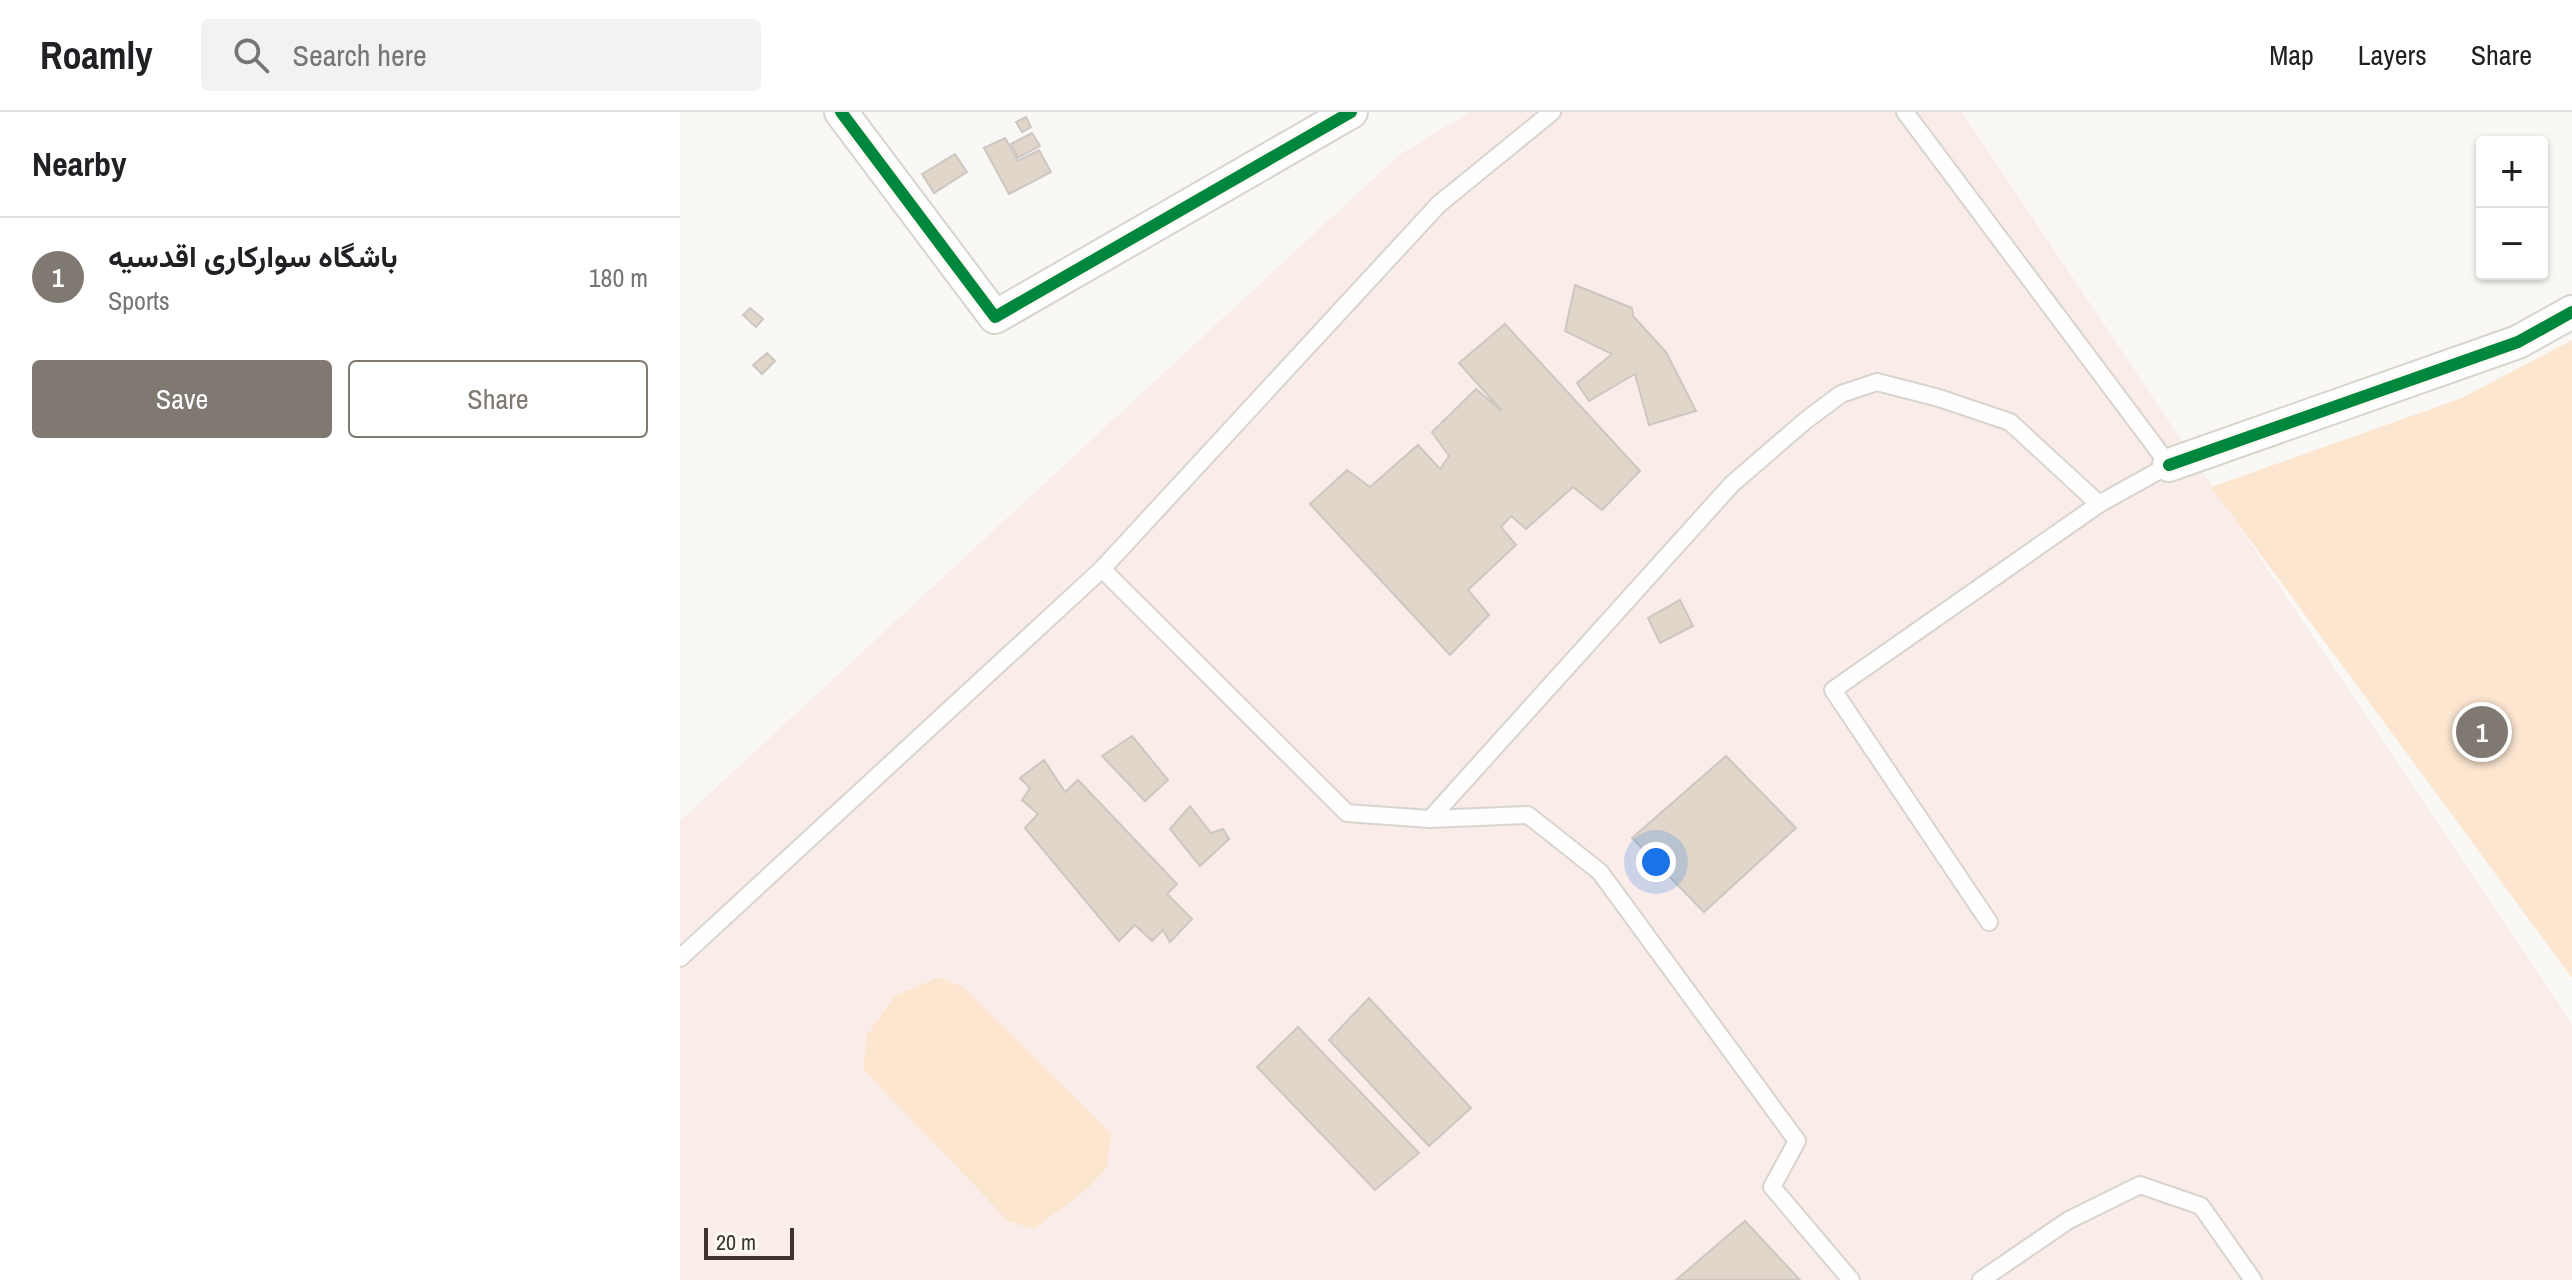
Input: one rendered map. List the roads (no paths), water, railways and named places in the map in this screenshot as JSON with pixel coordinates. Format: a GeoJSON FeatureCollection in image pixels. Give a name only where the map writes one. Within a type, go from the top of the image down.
{"type":"FeatureCollection","features":[{"type":"Feature","properties":{"kind":"street"},"geometry":{"type":"LineString","coordinates":[[841,112],[995,317],[1351,112]]}},
{"type":"Feature","properties":{"kind":"street"},"geometry":{"type":"LineString","coordinates":[[2169,465],[2518,342],[2572,312]]}},
{"type":"Feature","properties":{"kind":"lane"},"geometry":{"type":"LineString","coordinates":[[680,958],[1102,569],[1439,204],[1552,112]]}},
{"type":"Feature","properties":{"kind":"lane"},"geometry":{"type":"LineString","coordinates":[[1905,112],[2169,465],[2099,504],[1833,690],[1989,922]]}},
{"type":"Feature","properties":{"kind":"lane"},"geometry":{"type":"LineString","coordinates":[[1430,819],[1732,484],[1841,394],[1877,382],[1939,398],[2010,422],[2099,504]]}},
{"type":"Feature","properties":{"kind":"lane"},"geometry":{"type":"LineString","coordinates":[[1102,569],[1347,813],[1430,819],[1528,815],[1600,872],[1797,1141],[1772,1187],[1851,1280]]}},
{"type":"Feature","properties":{"kind":"lane"},"geometry":{"type":"LineString","coordinates":[[1981,1280],[2069,1220],[2140,1185],[2201,1206],[2253,1280]]}},
{"type":"Feature","properties":{"kind":"place","name":"باشگاه سوارکاری اقدسیه"},"geometry":{"type":"Point","coordinates":[2482,732]}}]}
